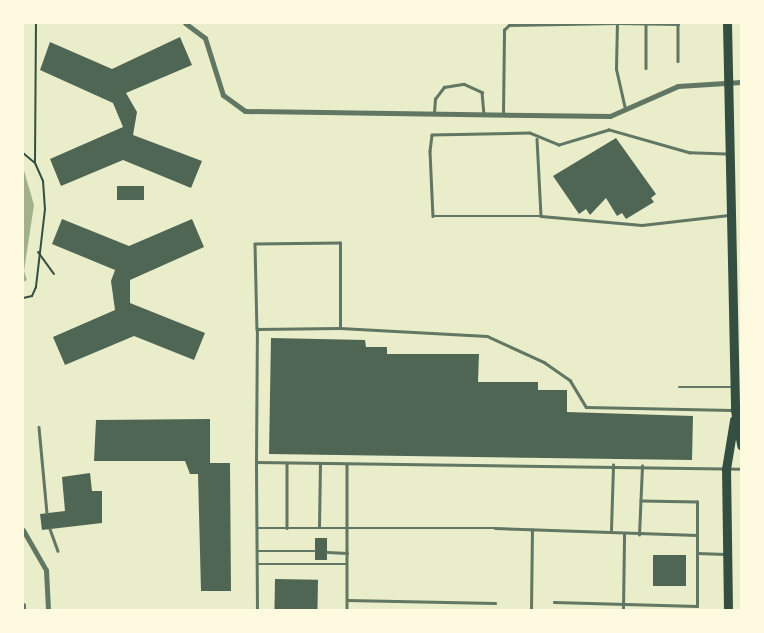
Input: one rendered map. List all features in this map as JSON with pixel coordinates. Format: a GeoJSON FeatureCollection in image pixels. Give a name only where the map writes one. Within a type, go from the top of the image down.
{"type":"FeatureCollection","features":[{"type":"Feature","properties":{"kind":"main road"},"geometry":{"type":"LineString","coordinates":[[727,23],[731,215],[737,287],[734,388],[741,445]]}},
{"type":"Feature","properties":{"kind":"main road"},"geometry":{"type":"LineString","coordinates":[[728,610],[726,469],[735,411]]}},
{"type":"Feature","properties":{"kind":"street"},"geometry":{"type":"LineString","coordinates":[[185,23],[205,38],[223,95],[245,111],[610,116],[678,86],[741,82]]}},
{"type":"Feature","properties":{"kind":"street"},"geometry":{"type":"LineString","coordinates":[[23,530],[46,570],[48,610]]}},
{"type":"Feature","properties":{"kind":"lane"},"geometry":{"type":"LineString","coordinates":[[617,23],[616,69],[625,109]]}},
{"type":"Feature","properties":{"kind":"lane"},"geometry":{"type":"LineString","coordinates":[[646,24],[646,68]]}},
{"type":"Feature","properties":{"kind":"lane"},"geometry":{"type":"LineString","coordinates":[[503,114],[504,30],[509,25],[678,24],[678,61]]}},
{"type":"Feature","properties":{"kind":"lane"},"geometry":{"type":"LineString","coordinates":[[434,113],[435,99],[444,87],[464,84],[482,92],[484,114]]}},
{"type":"Feature","properties":{"kind":"lane"},"geometry":{"type":"LineString","coordinates":[[730,154],[690,153],[609,130],[559,145],[537,139],[530,133],[432,135],[430,151],[433,216],[541,216],[642,225],[731,215]]}},
{"type":"Feature","properties":{"kind":"lane"},"geometry":{"type":"LineString","coordinates":[[537,139],[541,216]]}},
{"type":"Feature","properties":{"kind":"lane"},"geometry":{"type":"LineString","coordinates":[[257,610],[255,244],[340,243],[340,328]]}},
{"type":"Feature","properties":{"kind":"lane"},"geometry":{"type":"LineString","coordinates":[[257,329],[340,328],[487,336],[544,362],[570,380],[586,407],[735,411]]}},
{"type":"Feature","properties":{"kind":"lane"},"geometry":{"type":"LineString","coordinates":[[679,387],[734,388]]}},
{"type":"Feature","properties":{"kind":"lane"},"geometry":{"type":"LineString","coordinates":[[38,427],[47,513]]}},
{"type":"Feature","properties":{"kind":"lane"},"geometry":{"type":"LineString","coordinates":[[256,462],[347,465],[613,465],[741,469]]}},
{"type":"Feature","properties":{"kind":"lane"},"geometry":{"type":"LineString","coordinates":[[287,463],[287,528]]}},
{"type":"Feature","properties":{"kind":"lane"},"geometry":{"type":"LineString","coordinates":[[319,528],[320,464]]}},
{"type":"Feature","properties":{"kind":"lane"},"geometry":{"type":"LineString","coordinates":[[347,465],[347,610]]}},
{"type":"Feature","properties":{"kind":"lane"},"geometry":{"type":"LineString","coordinates":[[611,530],[613,465]]}},
{"type":"Feature","properties":{"kind":"lane"},"geometry":{"type":"LineString","coordinates":[[639,535],[642,466]]}},
{"type":"Feature","properties":{"kind":"lane"},"geometry":{"type":"LineString","coordinates":[[554,602],[697,606],[697,502],[640,501]]}},
{"type":"Feature","properties":{"kind":"lane"},"geometry":{"type":"LineString","coordinates":[[257,528],[611,530],[639,535],[697,535]]}},
{"type":"Feature","properties":{"kind":"lane"},"geometry":{"type":"LineString","coordinates":[[50,529],[58,551]]}},
{"type":"Feature","properties":{"kind":"lane"},"geometry":{"type":"LineString","coordinates":[[531,610],[532,529]]}},
{"type":"Feature","properties":{"kind":"lane"},"geometry":{"type":"LineString","coordinates":[[622,610],[624,534]]}},
{"type":"Feature","properties":{"kind":"lane"},"geometry":{"type":"LineString","coordinates":[[257,551],[315,551]]}},
{"type":"Feature","properties":{"kind":"lane"},"geometry":{"type":"LineString","coordinates":[[327,552],[347,553]]}},
{"type":"Feature","properties":{"kind":"lane"},"geometry":{"type":"LineString","coordinates":[[697,553],[727,554]]}},
{"type":"Feature","properties":{"kind":"lane"},"geometry":{"type":"LineString","coordinates":[[257,564],[347,564]]}},
{"type":"Feature","properties":{"kind":"lane"},"geometry":{"type":"LineString","coordinates":[[347,600],[495,603]]}},
{"type":"Feature","properties":{"kind":"path"},"geometry":{"type":"LineString","coordinates":[[23,298],[32,296],[36,286],[37,251],[46,209],[43,181],[35,163],[36,23]]}},
{"type":"Feature","properties":{"kind":"path"},"geometry":{"type":"LineString","coordinates":[[23,153],[35,163]]}},
{"type":"Feature","properties":{"kind":"path"},"geometry":{"type":"LineString","coordinates":[[37,251],[54,274]]}},
{"type":"Feature","properties":{"kind":"shaded area"},"geometry":{"type":"Polygon","coordinates":[[[23,167],[34,205],[24,271],[27,280],[23,282],[23,167]]]}},
{"type":"Feature","properties":{"kind":"building"},"geometry":{"type":"Polygon","coordinates":[[[180,37],[192,65],[126,93],[137,112],[133,135],[202,161],[191,188],[123,160],[61,186],[50,159],[123,127],[113,103],[40,70],[50,42],[112,69],[180,37]]]}},
{"type":"Feature","properties":{"kind":"building"},"geometry":{"type":"Polygon","coordinates":[[[616,138],[656,194],[651,198],[654,202],[626,219],[622,213],[617,216],[606,198],[590,215],[586,209],[579,214],[553,176],[616,138]]]}},
{"type":"Feature","properties":{"kind":"building"},"geometry":{"type":"Polygon","coordinates":[[[117,186],[144,186],[144,200],[117,200],[117,186]]]}},
{"type":"Feature","properties":{"kind":"building"},"geometry":{"type":"Polygon","coordinates":[[[62,219],[129,246],[192,219],[204,247],[130,280],[130,303],[205,333],[194,360],[134,336],[65,365],[53,337],[115,310],[111,281],[115,270],[52,244],[62,219]]]}},
{"type":"Feature","properties":{"kind":"building"},"geometry":{"type":"Polygon","coordinates":[[[271,338],[365,340],[366,347],[387,347],[387,354],[479,354],[478,382],[538,382],[538,390],[567,390],[567,412],[693,416],[692,460],[269,454],[271,338]]]}},
{"type":"Feature","properties":{"kind":"building"},"geometry":{"type":"Polygon","coordinates":[[[210,419],[210,463],[230,463],[231,591],[201,591],[198,474],[190,474],[185,461],[94,461],[96,420],[210,419]]]}},
{"type":"Feature","properties":{"kind":"building"},"geometry":{"type":"Polygon","coordinates":[[[90,473],[92,491],[102,491],[102,523],[42,530],[40,514],[65,511],[62,477],[90,473]]]}},
{"type":"Feature","properties":{"kind":"building"},"geometry":{"type":"Polygon","coordinates":[[[315,538],[327,538],[327,560],[315,560],[315,538]]]}},
{"type":"Feature","properties":{"kind":"building"},"geometry":{"type":"Polygon","coordinates":[[[653,555],[686,555],[686,586],[653,586],[653,555]]]}},
{"type":"Feature","properties":{"kind":"building"},"geometry":{"type":"Polygon","coordinates":[[[275,579],[318,580],[317,610],[274,610],[275,579]]]}}]}
